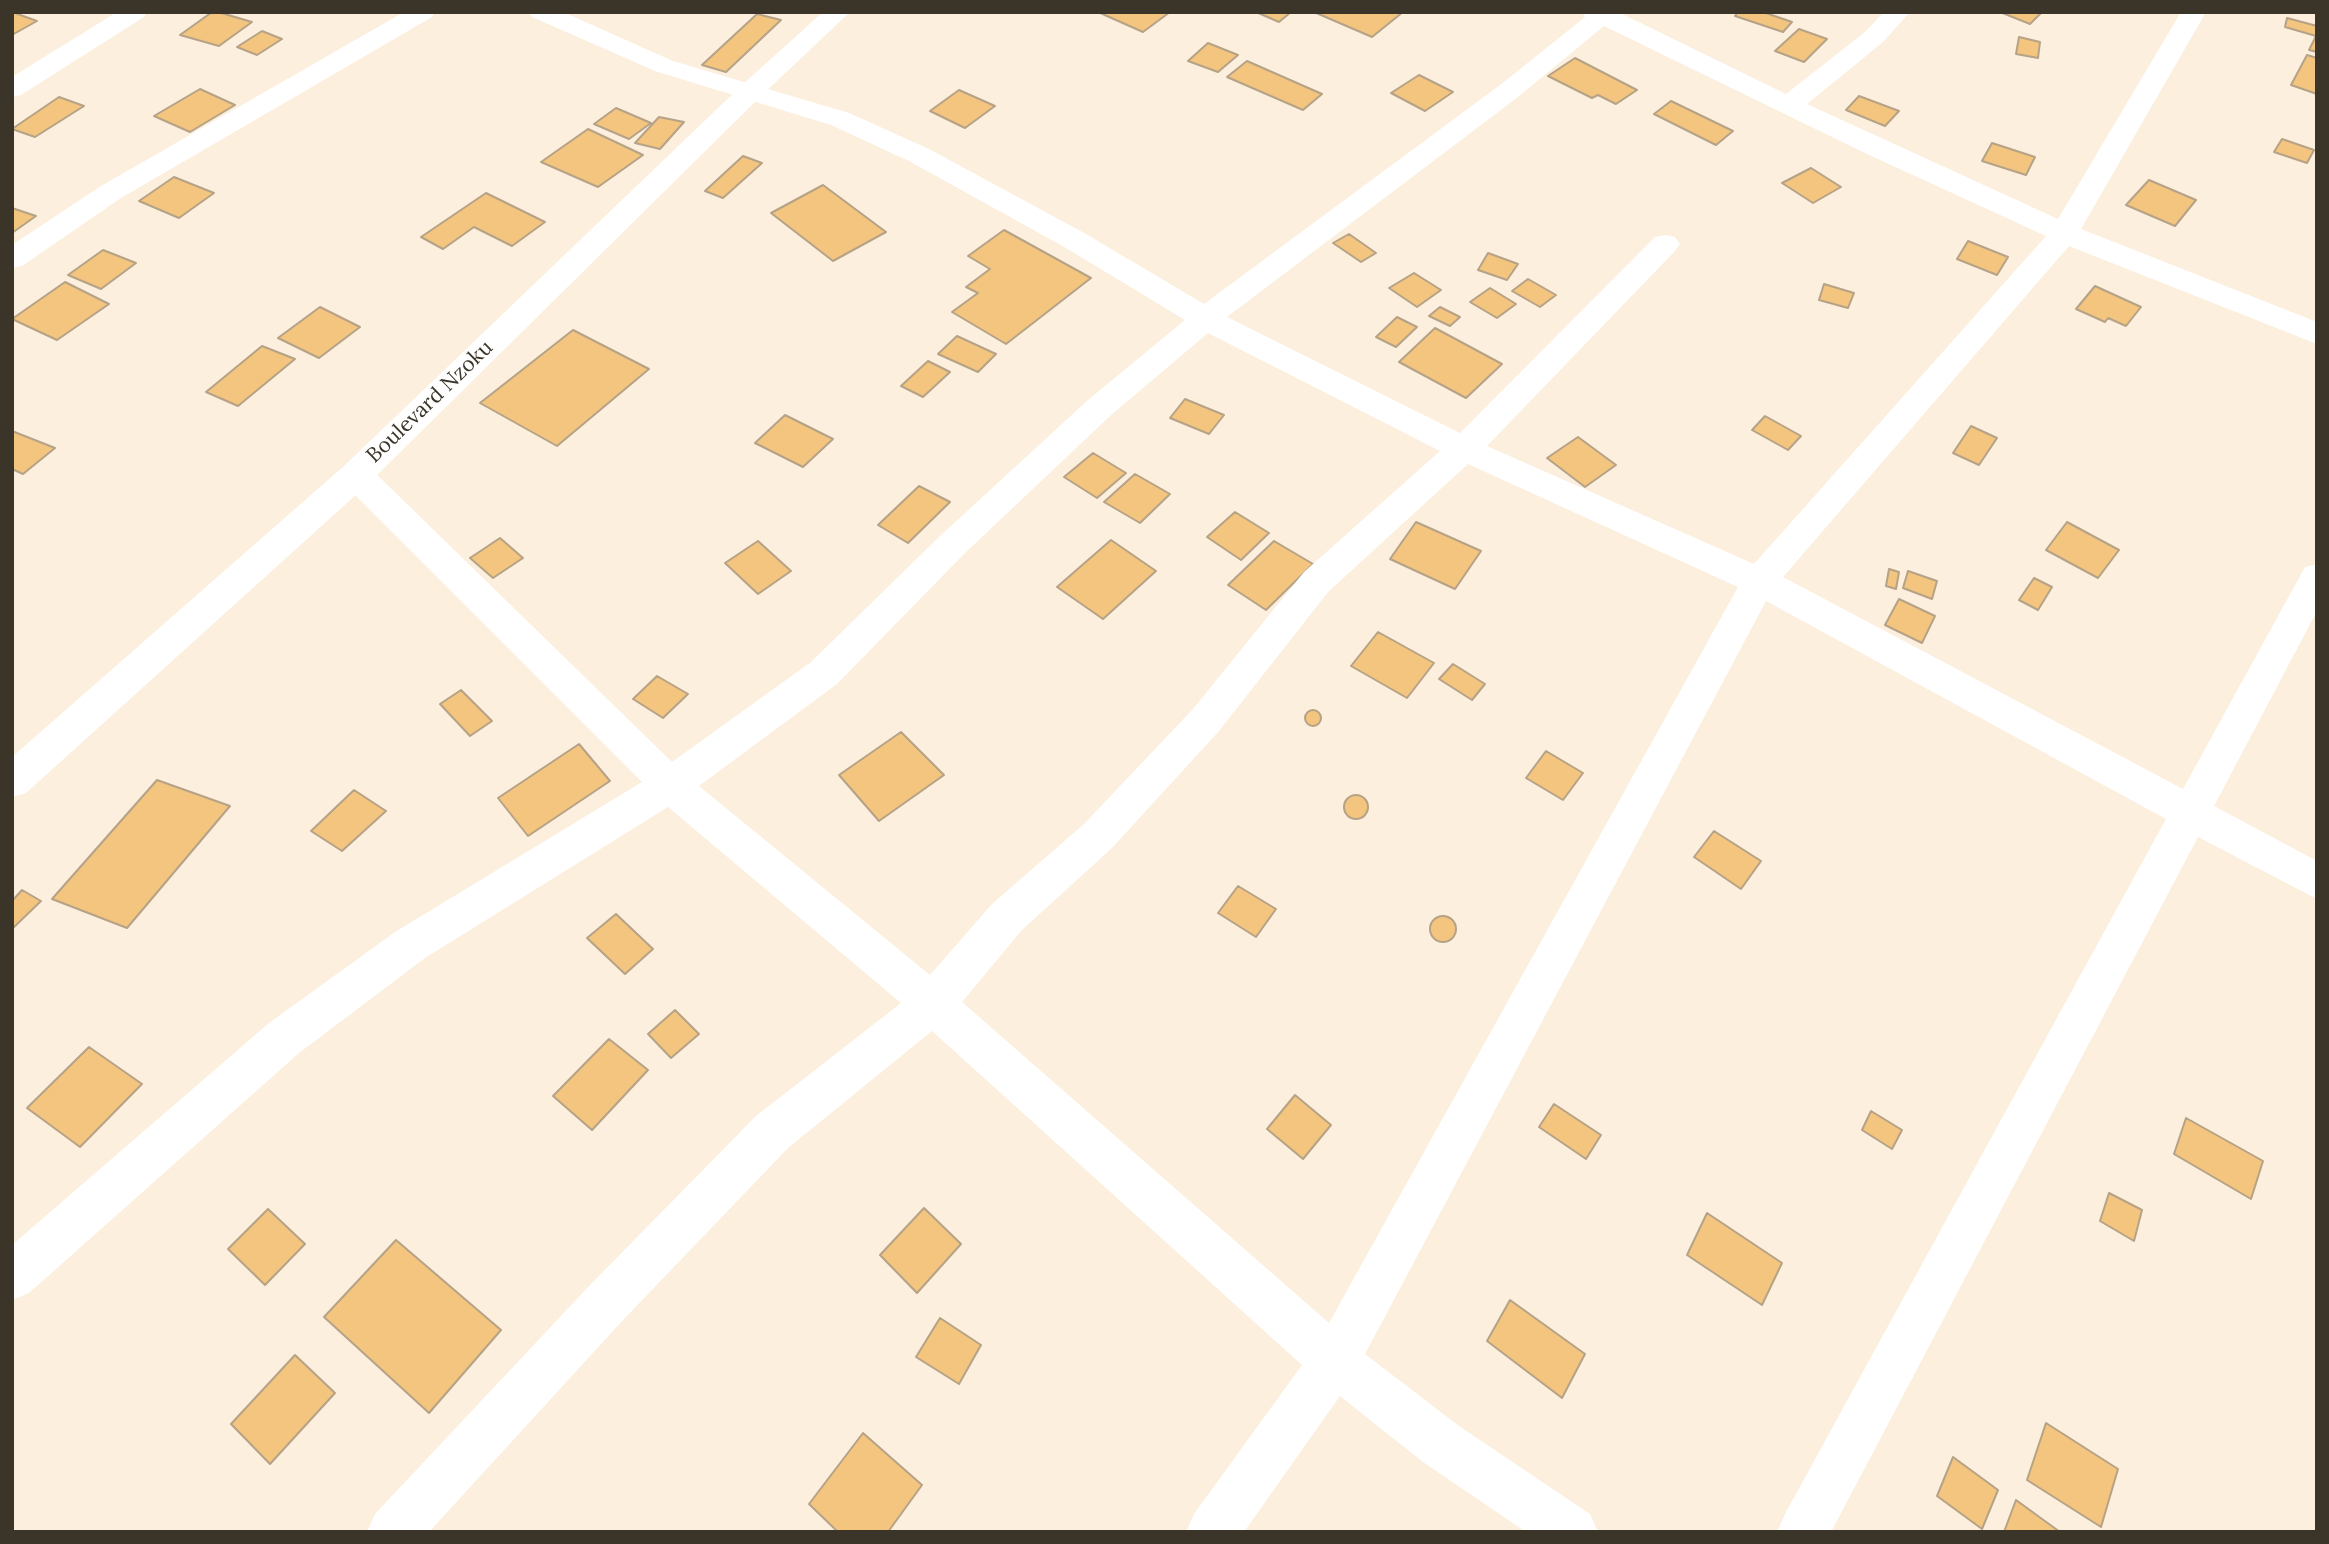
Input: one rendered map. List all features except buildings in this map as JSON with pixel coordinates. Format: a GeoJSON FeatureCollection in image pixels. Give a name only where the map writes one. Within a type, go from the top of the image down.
{"type":"FeatureCollection","features":[{"type":"Feature","properties":{"kind":"street"},"geometry":{"type":"LineString","coordinates":[[12,89],[135,12]]}},
{"type":"Feature","properties":{"kind":"street"},"geometry":{"type":"LineString","coordinates":[[12,258],[111,192],[423,12]]}},
{"type":"Feature","properties":{"kind":"street"},"geometry":{"type":"LineString","coordinates":[[541,12],[664,66],[840,119],[919,155],[1076,241],[1205,319],[1464,449],[1759,582],[2317,881]]}},
{"type":"Feature","properties":{"kind":"street","name":"Boulevard Nzoku"},"geometry":{"type":"LineString","coordinates":[[12,781],[356,475],[751,91],[838,12]]}},
{"type":"Feature","properties":{"kind":"street"},"geometry":{"type":"LineString","coordinates":[[1788,106],[1874,37],[1898,12]]}},
{"type":"Feature","properties":{"kind":"street"},"geometry":{"type":"LineString","coordinates":[[1212,1532],[1335,1361],[1759,582],[2064,233],[2194,12]]}},
{"type":"Feature","properties":{"kind":"street"},"geometry":{"type":"LineString","coordinates":[[12,1276],[284,1038],[410,945],[670,785],[824,673],[953,545],[1080,426],[1205,319],[1509,91],[1601,13],[1788,106],[2064,233],[2317,334]]}},
{"type":"Feature","properties":{"kind":"street"},"geometry":{"type":"LineString","coordinates":[[393,1532],[607,1302],[772,1132],[933,1004],[1007,917],[1098,836],[1206,720],[1316,582],[1464,449],[1665,244]]}},
{"type":"Feature","properties":{"kind":"street"},"geometry":{"type":"LineString","coordinates":[[356,475],[670,785],[933,1004],[1335,1361],[1440,1444],[1572,1532]]}},
{"type":"Feature","properties":{"kind":"street"},"geometry":{"type":"LineString","coordinates":[[1803,1532],[2317,577]]}}]}
